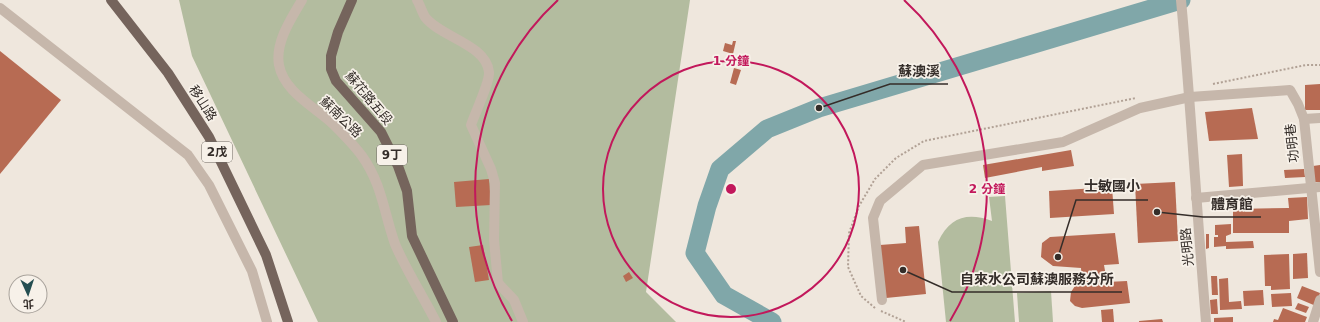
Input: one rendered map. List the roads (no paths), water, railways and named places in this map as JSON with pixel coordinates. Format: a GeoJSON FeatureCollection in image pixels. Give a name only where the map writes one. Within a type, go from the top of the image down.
{"type":"FeatureCollection","features":[{"type":"Feature","properties":{"kind":"main road","name":"移山路"},"geometry":{"type":"LineString","coordinates":[[111,0],[168,73],[209,137],[266,255],[288,322]]}},
{"type":"Feature","properties":{"kind":"main road","name":"蘇花路五段"},"geometry":{"type":"LineString","coordinates":[[352,0],[338,32],[331,56],[331,69],[336,81],[382,132],[407,191],[412,236],[453,322]]}},
{"type":"Feature","properties":{"kind":"street","name":"蘇南公路"},"geometry":{"type":"LineString","coordinates":[[302,0],[286,28],[280,47],[279,64],[283,78],[296,93],[334,125],[362,156],[381,190],[396,244],[436,322]]}},
{"type":"Feature","properties":{"kind":"street"},"geometry":{"type":"LineString","coordinates":[[417,0],[425,17],[442,31],[473,47],[486,63],[489,72],[471,125],[491,169],[495,183],[494,240],[498,283],[514,300],[523,322]]}},
{"type":"Feature","properties":{"kind":"street","name":"光明路"},"geometry":{"type":"LineString","coordinates":[[1181,0],[1189,82],[1196,198],[1206,322]]}},
{"type":"Feature","properties":{"kind":"street"},"geometry":{"type":"LineString","coordinates":[[0,8],[188,155],[209,185],[252,272],[267,322]]}},
{"type":"Feature","properties":{"kind":"street","name":"功明巷"},"geometry":{"type":"LineString","coordinates":[[1190,97],[1290,90],[1304,119],[1315,188],[1320,272]]}},
{"type":"Feature","properties":{"kind":"street"},"geometry":{"type":"LineString","coordinates":[[882,300],[873,218],[880,201],[923,165],[1063,142],[1140,108],[1190,97]]}},
{"type":"Feature","properties":{"kind":"street"},"geometry":{"type":"LineString","coordinates":[[1304,119],[1320,118]]}},
{"type":"Feature","properties":{"kind":"street"},"geometry":{"type":"LineString","coordinates":[[1196,198],[1315,188]]}},
{"type":"Feature","properties":{"kind":"street"},"geometry":{"type":"LineString","coordinates":[[1313,322],[1320,300]]}},
{"type":"Feature","properties":{"kind":"waterway"},"geometry":{"type":"LineString","coordinates":[[772,322],[724,295],[695,253],[707,206],[720,169],[767,129],[819,108],[1181,0]]}},
{"type":"Feature","properties":{"kind":"place","name":"蘇澳溪"},"geometry":{"type":"Point","coordinates":[819,108]}},
{"type":"Feature","properties":{"kind":"place","name":"體育館"},"geometry":{"type":"Point","coordinates":[1157,212]}},
{"type":"Feature","properties":{"kind":"place","name":"士敏國小"},"geometry":{"type":"Point","coordinates":[1058,257]}},
{"type":"Feature","properties":{"kind":"place","name":"自來水公司蘇澳服務分所"},"geometry":{"type":"Point","coordinates":[903,270]}}]}
